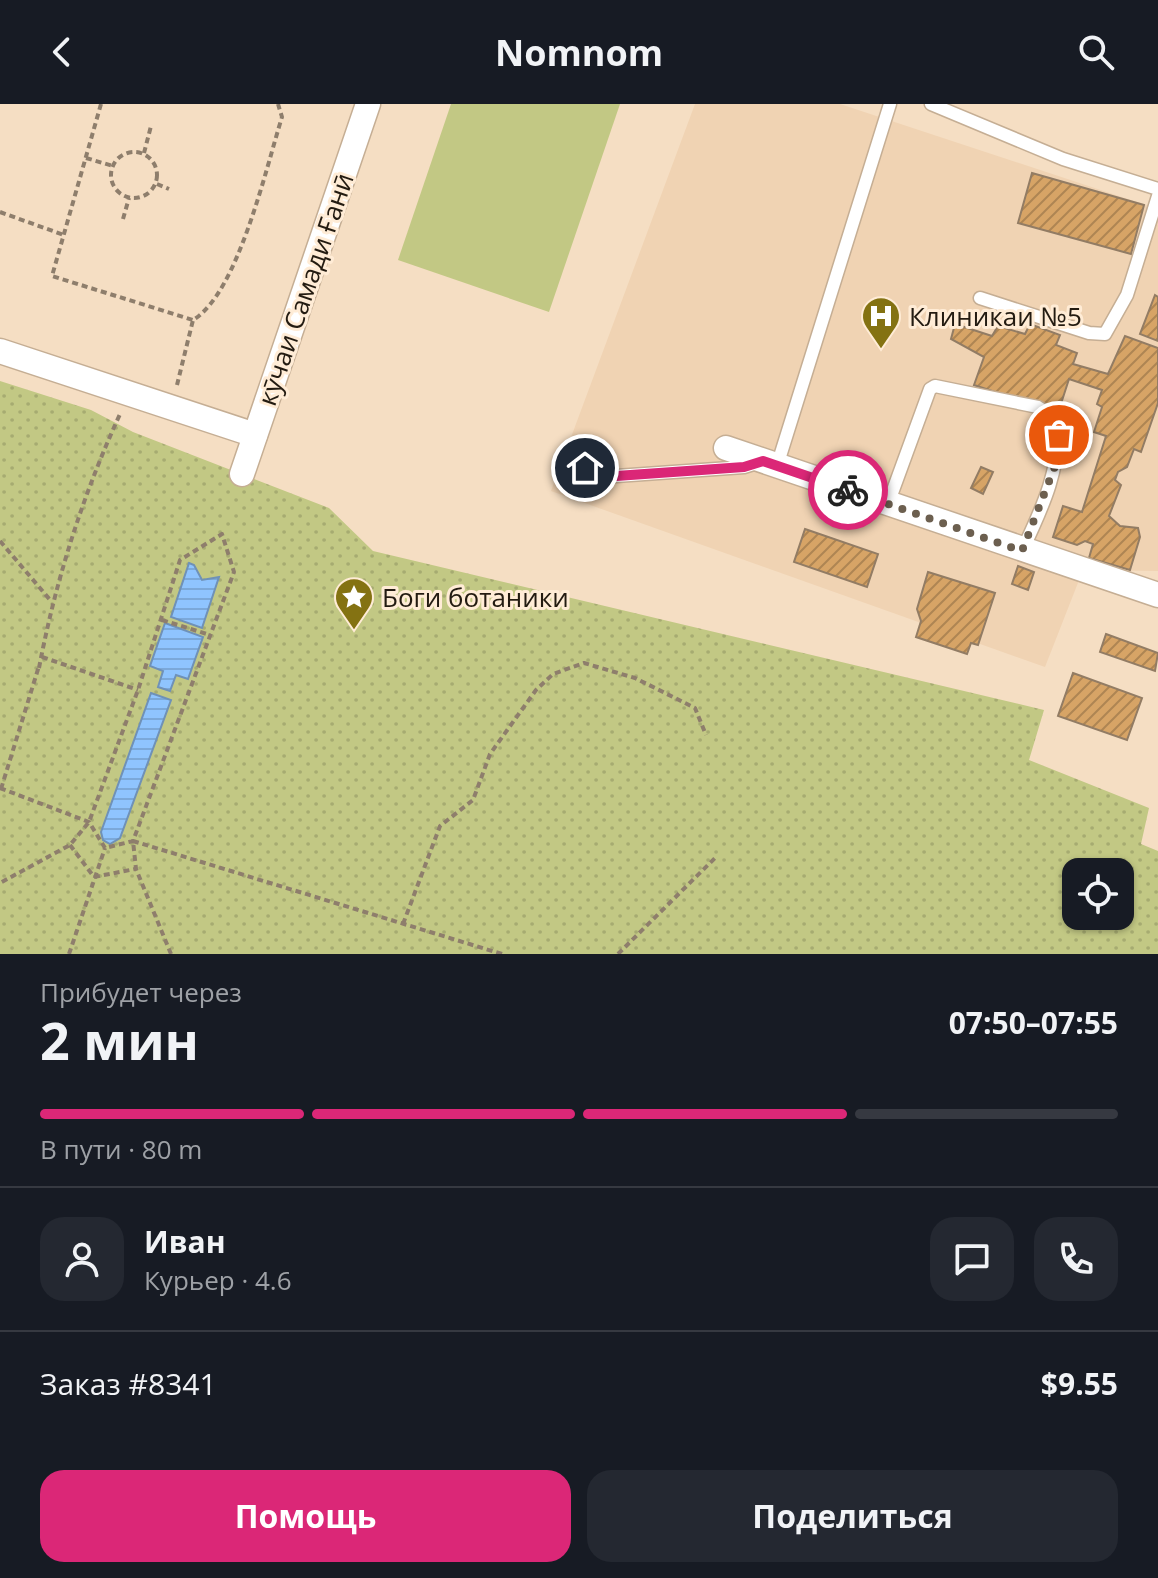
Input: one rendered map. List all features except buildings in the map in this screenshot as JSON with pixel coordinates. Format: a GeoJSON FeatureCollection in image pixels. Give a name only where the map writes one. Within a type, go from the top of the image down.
{"type":"FeatureCollection","features":[{"type":"Feature","properties":{"kind":"street","name":"кӯчаи Самади Ғанӣ"},"geometry":{"type":"LineString","coordinates":[[242,474],[368,104]]}},
{"type":"Feature","properties":{"kind":"street"},"geometry":{"type":"LineString","coordinates":[[0,351],[131,391],[255,435]]}},
{"type":"Feature","properties":{"kind":"street"},"geometry":{"type":"LineString","coordinates":[[726,448],[1022,551],[1156,589]]}},
{"type":"Feature","properties":{"kind":"lane"},"geometry":{"type":"LineString","coordinates":[[585,468],[602,477],[770,463],[890,104]]}},
{"type":"Feature","properties":{"kind":"lane"},"geometry":{"type":"LineString","coordinates":[[931,104],[1063,159],[1158,189]]}},
{"type":"Feature","properties":{"kind":"lane"},"geometry":{"type":"LineString","coordinates":[[980,298],[1089,333],[1105,334],[1127,295],[1158,196]]}},
{"type":"Feature","properties":{"kind":"lane"},"geometry":{"type":"LineString","coordinates":[[888,504],[930,389],[935,386],[1038,407],[1056,418],[1059,435],[1055,466],[1022,551]]}},
{"type":"Feature","properties":{"kind":"path"},"geometry":{"type":"LineString","coordinates":[[101,104],[52,276],[193,320]]}},
{"type":"Feature","properties":{"kind":"path"},"geometry":{"type":"LineString","coordinates":[[171,406],[193,320],[207,312],[241,247],[282,117],[278,104]]}},
{"type":"Feature","properties":{"kind":"path"},"geometry":{"type":"LineString","coordinates":[[144,153],[151,126]]}},
{"type":"Feature","properties":{"kind":"path"},"geometry":{"type":"LineString","coordinates":[[131,151],[144,153],[153,160],[158,172],[157,184],[150,193],[129,198],[113,186],[113,166],[120,156],[131,151]]}},
{"type":"Feature","properties":{"kind":"path"},"geometry":{"type":"LineString","coordinates":[[86,158],[113,166]]}},
{"type":"Feature","properties":{"kind":"path"},"geometry":{"type":"LineString","coordinates":[[157,184],[169,189]]}},
{"type":"Feature","properties":{"kind":"path"},"geometry":{"type":"LineString","coordinates":[[123,219],[129,198]]}},
{"type":"Feature","properties":{"kind":"path"},"geometry":{"type":"LineString","coordinates":[[0,212],[64,235]]}},
{"type":"Feature","properties":{"kind":"path"},"geometry":{"type":"LineString","coordinates":[[39,668],[51,601],[94,470],[131,391]]}},
{"type":"Feature","properties":{"kind":"path"},"geometry":{"type":"LineString","coordinates":[[0,883],[70,845],[89,822],[138,690],[180,560],[222,534],[234,572],[133,841],[136,869],[171,954]]}},
{"type":"Feature","properties":{"kind":"path"},"geometry":{"type":"LineString","coordinates":[[0,541],[51,601]]}},
{"type":"Feature","properties":{"kind":"path"},"geometry":{"type":"LineString","coordinates":[[161,619],[210,635]]}},
{"type":"Feature","properties":{"kind":"path"},"geometry":{"type":"LineString","coordinates":[[105,848],[89,822],[1,788],[42,657],[138,690]]}},
{"type":"Feature","properties":{"kind":"path"},"geometry":{"type":"LineString","coordinates":[[403,924],[440,826],[473,800],[490,754],[536,690],[553,674],[584,663],[635,678],[695,708],[706,735]]}},
{"type":"Feature","properties":{"kind":"path"},"geometry":{"type":"LineString","coordinates":[[105,848],[133,841],[502,954]]}},
{"type":"Feature","properties":{"kind":"path"},"geometry":{"type":"LineString","coordinates":[[70,845],[94,877]]}},
{"type":"Feature","properties":{"kind":"path"},"geometry":{"type":"LineString","coordinates":[[69,954],[105,848]]}},
{"type":"Feature","properties":{"kind":"path"},"geometry":{"type":"LineString","coordinates":[[618,954],[716,857]]}},
{"type":"Feature","properties":{"kind":"path"},"geometry":{"type":"LineString","coordinates":[[94,877],[136,869]]}},
{"type":"Feature","properties":{"kind":"shaded area","name":"Клиникаи №5"},"geometry":{"type":"Polygon","coordinates":[[[695,104],[840,104],[1158,209],[1158,571],[1083,570],[1045,667],[551,491],[695,104]]]}},
{"type":"Feature","properties":{"kind":"green space"},"geometry":{"type":"Polygon","coordinates":[[[451,104],[620,104],[549,312],[398,260],[451,104]]]}},
{"type":"Feature","properties":{"kind":"green space","name":"Боги ботаники"},"geometry":{"type":"Polygon","coordinates":[[[0,381],[91,410],[133,432],[329,508],[373,551],[1044,710],[1029,760],[1149,808],[1141,844],[1158,851],[1158,954],[0,954],[0,381]]]}},
{"type":"Feature","properties":{"kind":"water"},"geometry":{"type":"Polygon","coordinates":[[[189,563],[194,565],[202,580],[219,577],[202,628],[171,617],[189,563]]]}},
{"type":"Feature","properties":{"kind":"water"},"geometry":{"type":"Polygon","coordinates":[[[165,623],[203,637],[188,679],[176,675],[170,691],[158,687],[163,671],[150,666],[165,623]]]}},
{"type":"Feature","properties":{"kind":"water"},"geometry":{"type":"Polygon","coordinates":[[[151,693],[171,700],[120,838],[110,844],[103,840],[101,832],[151,693]]]}},
{"type":"Feature","properties":{"kind":"way so far"},"geometry":{"type":"LineString","coordinates":[[848,490],[1022,551],[1034,527],[1055,466],[1059,435]]}},
{"type":"Feature","properties":{"kind":"place","name":"Клиникаи №5"},"geometry":{"type":"Point","coordinates":[881,350]}},
{"type":"Feature","properties":{"kind":"place","name":"Боги ботаники"},"geometry":{"type":"Point","coordinates":[354,631]}},
{"type":"Feature","properties":{"kind":"route"},"geometry":{"type":"LineString","coordinates":[[585,468],[602,477],[744,467],[763,461],[848,490]]}}]}
